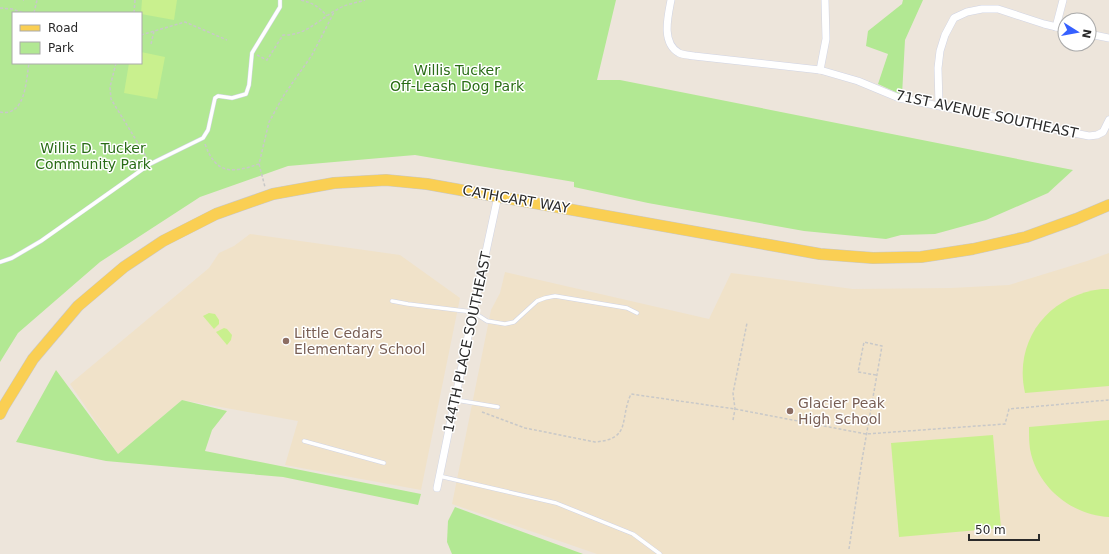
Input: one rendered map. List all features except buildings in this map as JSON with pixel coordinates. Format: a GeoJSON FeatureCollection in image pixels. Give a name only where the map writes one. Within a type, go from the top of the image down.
{"type":"FeatureCollection","features":[{"type":"Feature","properties":{"kind":"main road","name":"CATHCART WAY"},"geometry":{"type":"LineString","coordinates":[[0,414],[33,359],[78,306],[124,267],[163,241],[216,214],[267,197],[334,183],[386,180],[427,184],[820,254],[873,258],[921,257],[973,249],[1026,237],[1109,205]]}},
{"type":"Feature","properties":{"kind":"street","name":"71ST AVENUE SOUTHEAST"},"geometry":{"type":"LineString","coordinates":[[670,0],[667,35],[672,46],[679,53],[820,70],[858,81],[898,98],[1089,136],[1097,135],[1103,132],[1109,120]]}},
{"type":"Feature","properties":{"kind":"street"},"geometry":{"type":"LineString","coordinates":[[820,70],[826,39],[825,0]]}},
{"type":"Feature","properties":{"kind":"street"},"geometry":{"type":"LineString","coordinates":[[939,105],[938,68],[940,51],[945,35],[954,18],[974,10],[998,9],[1056,27],[1063,0]]}},
{"type":"Feature","properties":{"kind":"street"},"geometry":{"type":"LineString","coordinates":[[1097,36],[1109,38]]}},
{"type":"Feature","properties":{"kind":"street","name":"144TH PLACE SOUTHEAST"},"geometry":{"type":"LineString","coordinates":[[437,488],[454,399],[498,196]]}},
{"type":"Feature","properties":{"kind":"lane"},"geometry":{"type":"LineString","coordinates":[[0,262],[12,258],[41,241],[150,164],[204,138],[208,130],[215,98],[232,98],[246,94],[249,85],[252,53],[280,7],[280,0]]}},
{"type":"Feature","properties":{"kind":"lane"},"geometry":{"type":"LineString","coordinates":[[392,301],[473,312],[487,322],[505,324],[514,322],[536,302],[555,296],[627,308],[637,313]]}},
{"type":"Feature","properties":{"kind":"lane"},"geometry":{"type":"LineString","coordinates":[[454,399],[498,407]]}},
{"type":"Feature","properties":{"kind":"lane"},"geometry":{"type":"LineString","coordinates":[[304,441],[384,463]]}},
{"type":"Feature","properties":{"kind":"lane"},"geometry":{"type":"LineString","coordinates":[[439,476],[556,503],[633,534],[660,554]]}},
{"type":"Feature","properties":{"kind":"path"},"geometry":{"type":"LineString","coordinates":[[34,12],[37,0]]}},
{"type":"Feature","properties":{"kind":"path"},"geometry":{"type":"LineString","coordinates":[[134,12],[135,0]]}},
{"type":"Feature","properties":{"kind":"path"},"geometry":{"type":"LineString","coordinates":[[301,0],[319,7],[328,16]]}},
{"type":"Feature","properties":{"kind":"path"},"geometry":{"type":"LineString","coordinates":[[252,53],[267,60],[283,35],[291,36],[300,33],[313,26],[338,8],[365,0]]}},
{"type":"Feature","properties":{"kind":"path"},"geometry":{"type":"LineString","coordinates":[[0,8],[12,9],[21,12]]}},
{"type":"Feature","properties":{"kind":"path"},"geometry":{"type":"LineString","coordinates":[[267,197],[259,164],[269,122],[284,94],[312,54],[334,12]]}},
{"type":"Feature","properties":{"kind":"path"},"geometry":{"type":"LineString","coordinates":[[142,34],[185,22],[227,40]]}},
{"type":"Feature","properties":{"kind":"path"},"geometry":{"type":"LineString","coordinates":[[151,44],[154,31]]}},
{"type":"Feature","properties":{"kind":"path"},"geometry":{"type":"LineString","coordinates":[[0,112],[5,113],[13,111],[19,106],[23,98],[29,64]]}},
{"type":"Feature","properties":{"kind":"path"},"geometry":{"type":"LineString","coordinates":[[116,64],[110,87],[111,99],[150,164]]}},
{"type":"Feature","properties":{"kind":"path"},"geometry":{"type":"LineString","coordinates":[[204,138],[211,158],[224,170],[246,168],[259,164]]}},
{"type":"Feature","properties":{"kind":"path"},"geometry":{"type":"LineString","coordinates":[[733,420],[735,409],[733,393],[747,323]]}},
{"type":"Feature","properties":{"kind":"path"},"geometry":{"type":"LineString","coordinates":[[849,549],[866,434],[882,346],[864,342],[858,372],[876,375]]}},
{"type":"Feature","properties":{"kind":"path"},"geometry":{"type":"LineString","coordinates":[[470,402],[469,407],[525,428],[594,442],[606,441],[616,437],[621,429],[625,416],[626,404],[630,394],[735,409],[866,434],[1005,424],[1009,409],[1109,401]]}},
{"type":"Feature","properties":{"kind":"shaded area","name":"Little Cedars Elementary School"},"geometry":{"type":"Polygon","coordinates":[[[250,234],[400,255],[460,298],[421,490],[285,465],[298,421],[182,400],[118,454],[70,384],[209,268],[219,253],[234,246],[250,234]]]}},
{"type":"Feature","properties":{"kind":"shaded area","name":"Glacier Peak High School"},"geometry":{"type":"Polygon","coordinates":[[[1109,253],[1109,554],[597,554],[452,504],[491,310],[500,293],[505,272],[709,319],[731,273],[853,289],[951,288],[1009,285],[1109,253]]]}},
{"type":"Feature","properties":{"kind":"green space","name":"Willis D. Tucker Community Park"},"geometry":{"type":"Polygon","coordinates":[[[0,0],[616,0],[597,80],[620,80],[1073,170],[1048,193],[986,220],[935,234],[901,235],[886,239],[804,231],[648,203],[574,187],[574,182],[415,155],[288,166],[200,197],[100,262],[18,333],[0,362],[0,0]]]}},
{"type":"Feature","properties":{"kind":"green space"},"geometry":{"type":"Polygon","coordinates":[[[142,0],[177,0],[174,20],[142,14],[142,0]]]}},
{"type":"Feature","properties":{"kind":"green space"},"geometry":{"type":"Polygon","coordinates":[[[903,0],[923,0],[905,40],[902,95],[878,84],[888,54],[866,46],[868,31],[902,4],[903,0]]]}},
{"type":"Feature","properties":{"kind":"green space"},"geometry":{"type":"Polygon","coordinates":[[[142,52],[165,57],[157,99],[124,93],[129,64],[142,64],[142,52]]]}},
{"type":"Feature","properties":{"kind":"green space"},"geometry":{"type":"Polygon","coordinates":[[[1109,289],[1109,386],[1025,393],[1023,374],[1025,355],[1030,338],[1039,323],[1051,311],[1066,300],[1083,293],[1109,289]]]}},
{"type":"Feature","properties":{"kind":"green space"},"geometry":{"type":"Polygon","coordinates":[[[209,313],[215,314],[219,320],[219,324],[214,329],[203,316],[209,313]]]}},
{"type":"Feature","properties":{"kind":"green space"},"geometry":{"type":"Polygon","coordinates":[[[224,328],[227,329],[232,335],[231,340],[227,345],[216,332],[224,328]]]}},
{"type":"Feature","properties":{"kind":"green space"},"geometry":{"type":"Polygon","coordinates":[[[56,370],[118,454],[182,400],[227,411],[212,430],[205,451],[421,494],[418,505],[283,477],[106,461],[16,442],[56,370]]]}},
{"type":"Feature","properties":{"kind":"green space"},"geometry":{"type":"Polygon","coordinates":[[[1109,420],[1109,517],[1095,515],[1069,505],[1048,487],[1034,463],[1030,449],[1029,427],[1109,420]]]}},
{"type":"Feature","properties":{"kind":"green space"},"geometry":{"type":"Polygon","coordinates":[[[993,435],[1001,528],[899,537],[891,443],[993,435]]]}},
{"type":"Feature","properties":{"kind":"green space"},"geometry":{"type":"Polygon","coordinates":[[[455,507],[583,554],[452,554],[447,542],[448,521],[455,507]]]}},
{"type":"Feature","properties":{"kind":"place","name":"Little Cedars Elementary School"},"geometry":{"type":"Point","coordinates":[286,341]}},
{"type":"Feature","properties":{"kind":"place","name":"Glacier Peak High School"},"geometry":{"type":"Point","coordinates":[790,411]}},
{"type":"Feature","properties":{"kind":"park label","name":"Willis Tucker Off-Leash Dog Park"},"geometry":{"type":"Point","coordinates":[457,78]}}]}
